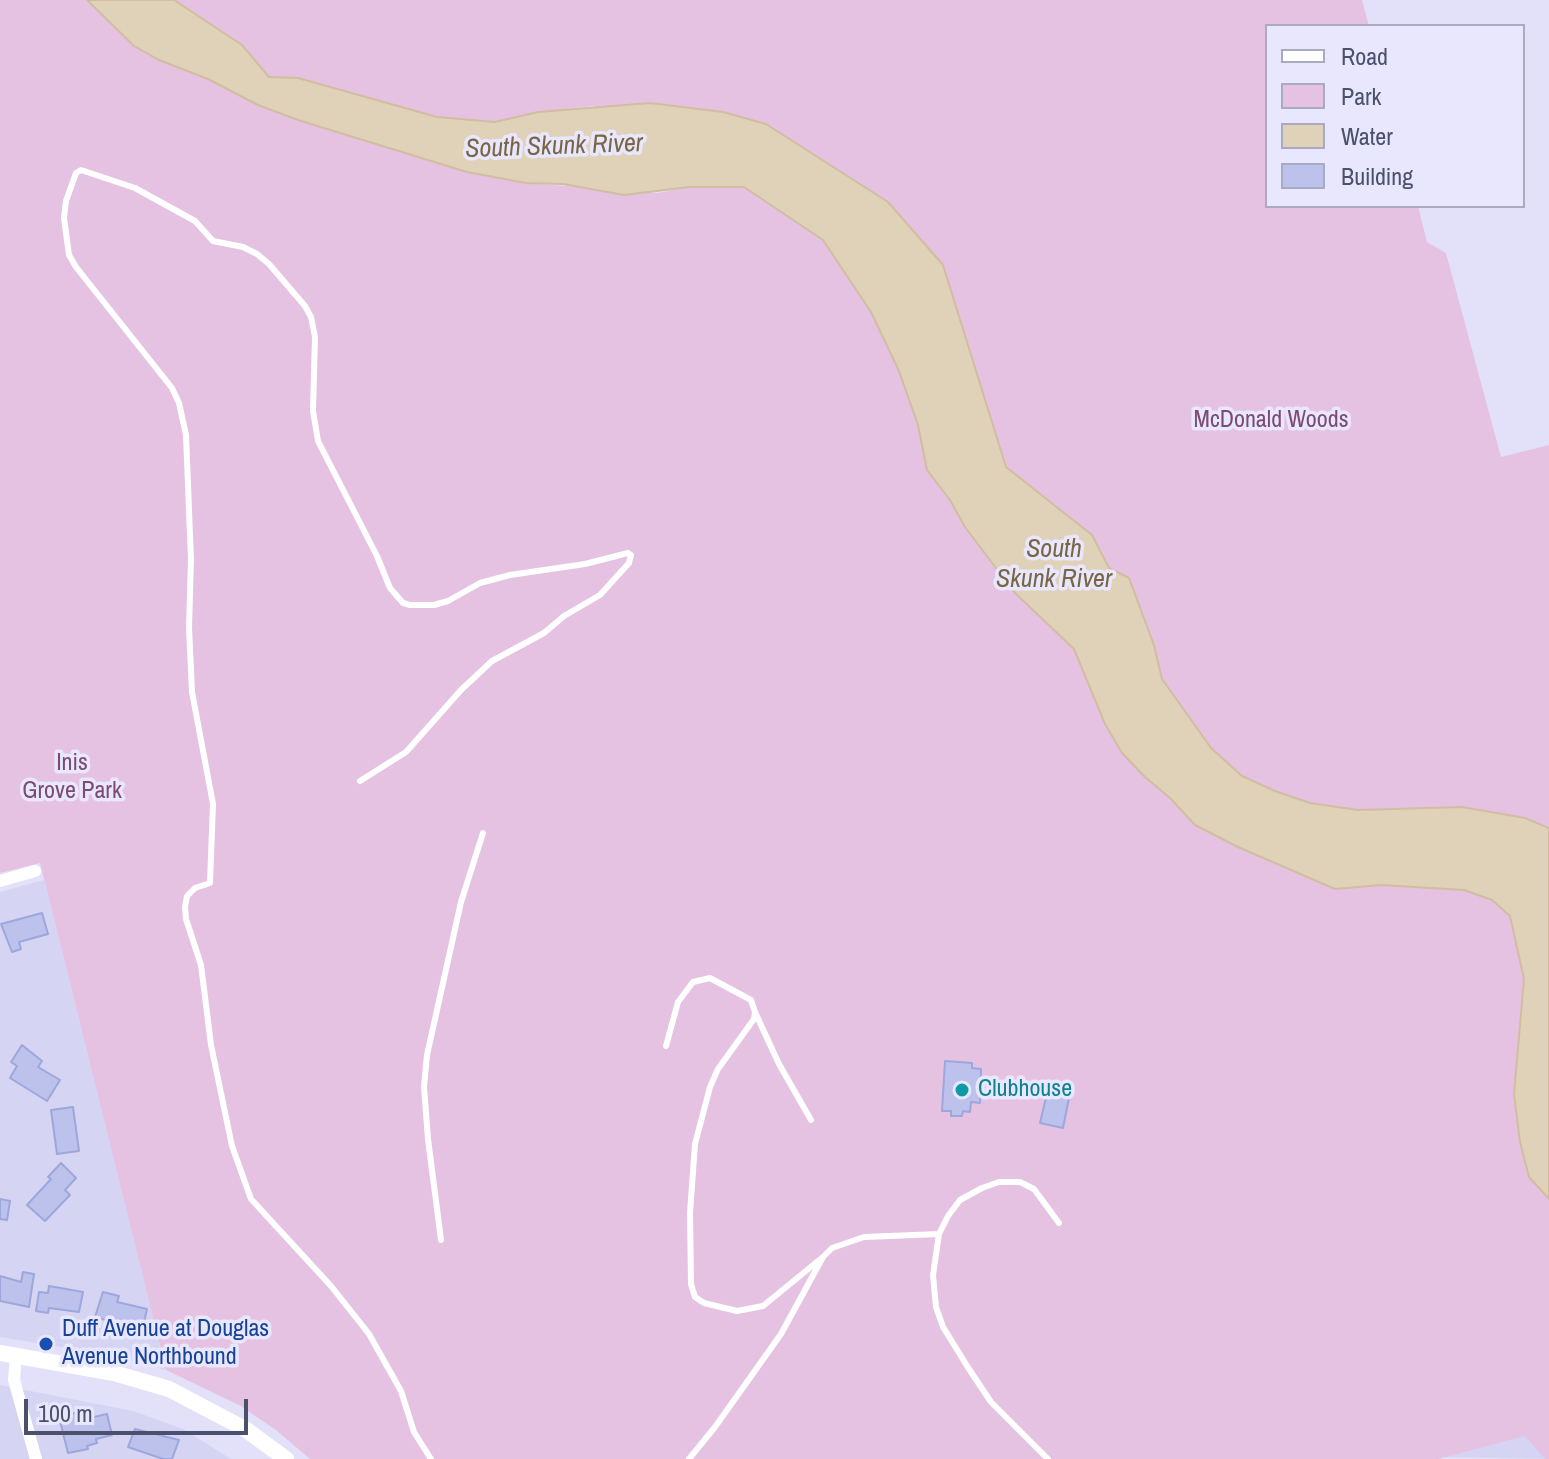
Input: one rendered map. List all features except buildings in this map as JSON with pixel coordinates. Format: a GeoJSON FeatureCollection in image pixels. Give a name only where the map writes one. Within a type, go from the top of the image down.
{"type":"FeatureCollection","features":[{"type":"Feature","properties":{"kind":"main road"},"geometry":{"type":"LineString","coordinates":[[8,1354],[114,1373],[169,1389],[245,1429],[286,1459]]}},
{"type":"Feature","properties":{"kind":"street"},"geometry":{"type":"LineString","coordinates":[[0,881],[35,871]]}},
{"type":"Feature","properties":{"kind":"street"},"geometry":{"type":"LineString","coordinates":[[8,1354],[36,1459]]}},
{"type":"Feature","properties":{"kind":"lane"},"geometry":{"type":"LineString","coordinates":[[360,781],[406,752],[461,690],[492,661],[544,633],[564,616],[600,595],[629,563],[631,555],[628,553],[585,564],[510,575],[480,583],[448,601],[434,605],[403,603],[390,588],[377,556],[318,441],[313,411],[315,337],[305,306],[257,254],[243,247],[213,241],[195,221],[135,188],[88,171],[76,173],[66,201],[64,218],[69,255],[172,388],[179,403],[186,435],[192,692],[213,804],[210,883],[195,888],[187,896],[185,907],[201,965],[213,1057],[232,1146],[251,1199],[331,1286],[369,1334],[401,1391],[414,1432],[431,1459]]}},
{"type":"Feature","properties":{"kind":"lane"},"geometry":{"type":"LineString","coordinates":[[441,1240],[424,1087],[427,1055],[461,902],[483,833]]}},
{"type":"Feature","properties":{"kind":"lane"},"geometry":{"type":"LineString","coordinates":[[666,1046],[678,1002],[693,982],[710,978],[751,1000],[779,1064],[811,1120]]}},
{"type":"Feature","properties":{"kind":"lane"},"geometry":{"type":"LineString","coordinates":[[755,1012],[754,1019],[718,1069],[695,1144],[691,1200],[691,1284],[695,1297],[704,1303],[737,1311],[751,1310],[780,1295],[832,1248],[864,1237],[939,1234]]}},
{"type":"Feature","properties":{"kind":"lane"},"geometry":{"type":"LineString","coordinates":[[1048,1459],[991,1402],[943,1327],[936,1307],[933,1275],[939,1234],[948,1216],[960,1200],[982,1188],[999,1182],[1020,1182],[1034,1189],[1059,1223]]}},
{"type":"Feature","properties":{"kind":"lane"},"geometry":{"type":"LineString","coordinates":[[689,1459],[781,1334],[823,1257]]}},
{"type":"Feature","properties":{"kind":"shaded area"},"geometry":{"type":"Polygon","coordinates":[[[44,880],[166,1370],[110,1355],[0,1337],[0,892],[44,880]]]}},
{"type":"Feature","properties":{"kind":"shaded area"},"geometry":{"type":"Polygon","coordinates":[[[0,1385],[133,1411],[183,1429],[231,1459],[0,1459],[0,1385]]]}},
{"type":"Feature","properties":{"kind":"shaded area"},"geometry":{"type":"Polygon","coordinates":[[[1549,1429],[1549,1459],[1441,1457],[1549,1429]]]}},
{"type":"Feature","properties":{"kind":"green space","name":"Inis Grove Park"},"geometry":{"type":"Polygon","coordinates":[[[0,0],[87,0],[134,46],[258,105],[467,172],[526,183],[658,193],[689,187],[744,187],[823,240],[871,312],[899,371],[918,425],[927,470],[1014,592],[1074,649],[1145,777],[1195,825],[1335,889],[1381,885],[1464,890],[1492,900],[1510,916],[1524,979],[1514,1094],[1520,1142],[1529,1177],[1549,1199],[1549,1459],[1545,1459],[1525,1436],[1438,1459],[310,1459],[276,1430],[239,1405],[166,1370],[40,863],[0,873],[0,0]]]}},
{"type":"Feature","properties":{"kind":"green space","name":"McDonald Woods"},"geometry":{"type":"Polygon","coordinates":[[[174,0],[1362,0],[1368,24],[1265,24],[1265,208],[1418,208],[1427,242],[1446,253],[1501,457],[1549,445],[1549,828],[1525,818],[1462,807],[1358,810],[1310,803],[1242,776],[1211,748],[1162,679],[1154,645],[1129,578],[1109,568],[1092,535],[1006,467],[943,265],[593,106],[538,112],[495,122],[437,117],[298,78],[269,77],[242,45],[174,0]]]}},
{"type":"Feature","properties":{"kind":"water","name":"South Skunk River"},"geometry":{"type":"Polygon","coordinates":[[[87,0],[174,0],[242,45],[269,77],[298,78],[437,117],[495,122],[538,112],[650,103],[723,112],[766,124],[888,202],[943,265],[1006,467],[1092,535],[1109,568],[1129,578],[1154,645],[1162,679],[1211,748],[1242,776],[1310,803],[1358,810],[1462,807],[1525,818],[1549,828],[1549,1199],[1529,1177],[1520,1142],[1514,1094],[1524,979],[1510,916],[1492,900],[1464,890],[1381,885],[1335,889],[1195,825],[1145,777],[1122,753],[1105,724],[1074,649],[1014,592],[927,470],[918,425],[899,371],[871,312],[823,240],[744,187],[689,187],[624,195],[563,184],[526,183],[467,172],[298,120],[258,105],[134,46],[87,0]]]}},
{"type":"Feature","properties":{"kind":"place","name":"Clubhouse"},"geometry":{"type":"Point","coordinates":[962,1090]}},
{"type":"Feature","properties":{"kind":"place","name":"Duff Avenue at Douglas Avenue Northbound"},"geometry":{"type":"Point","coordinates":[46,1344]}}]}
